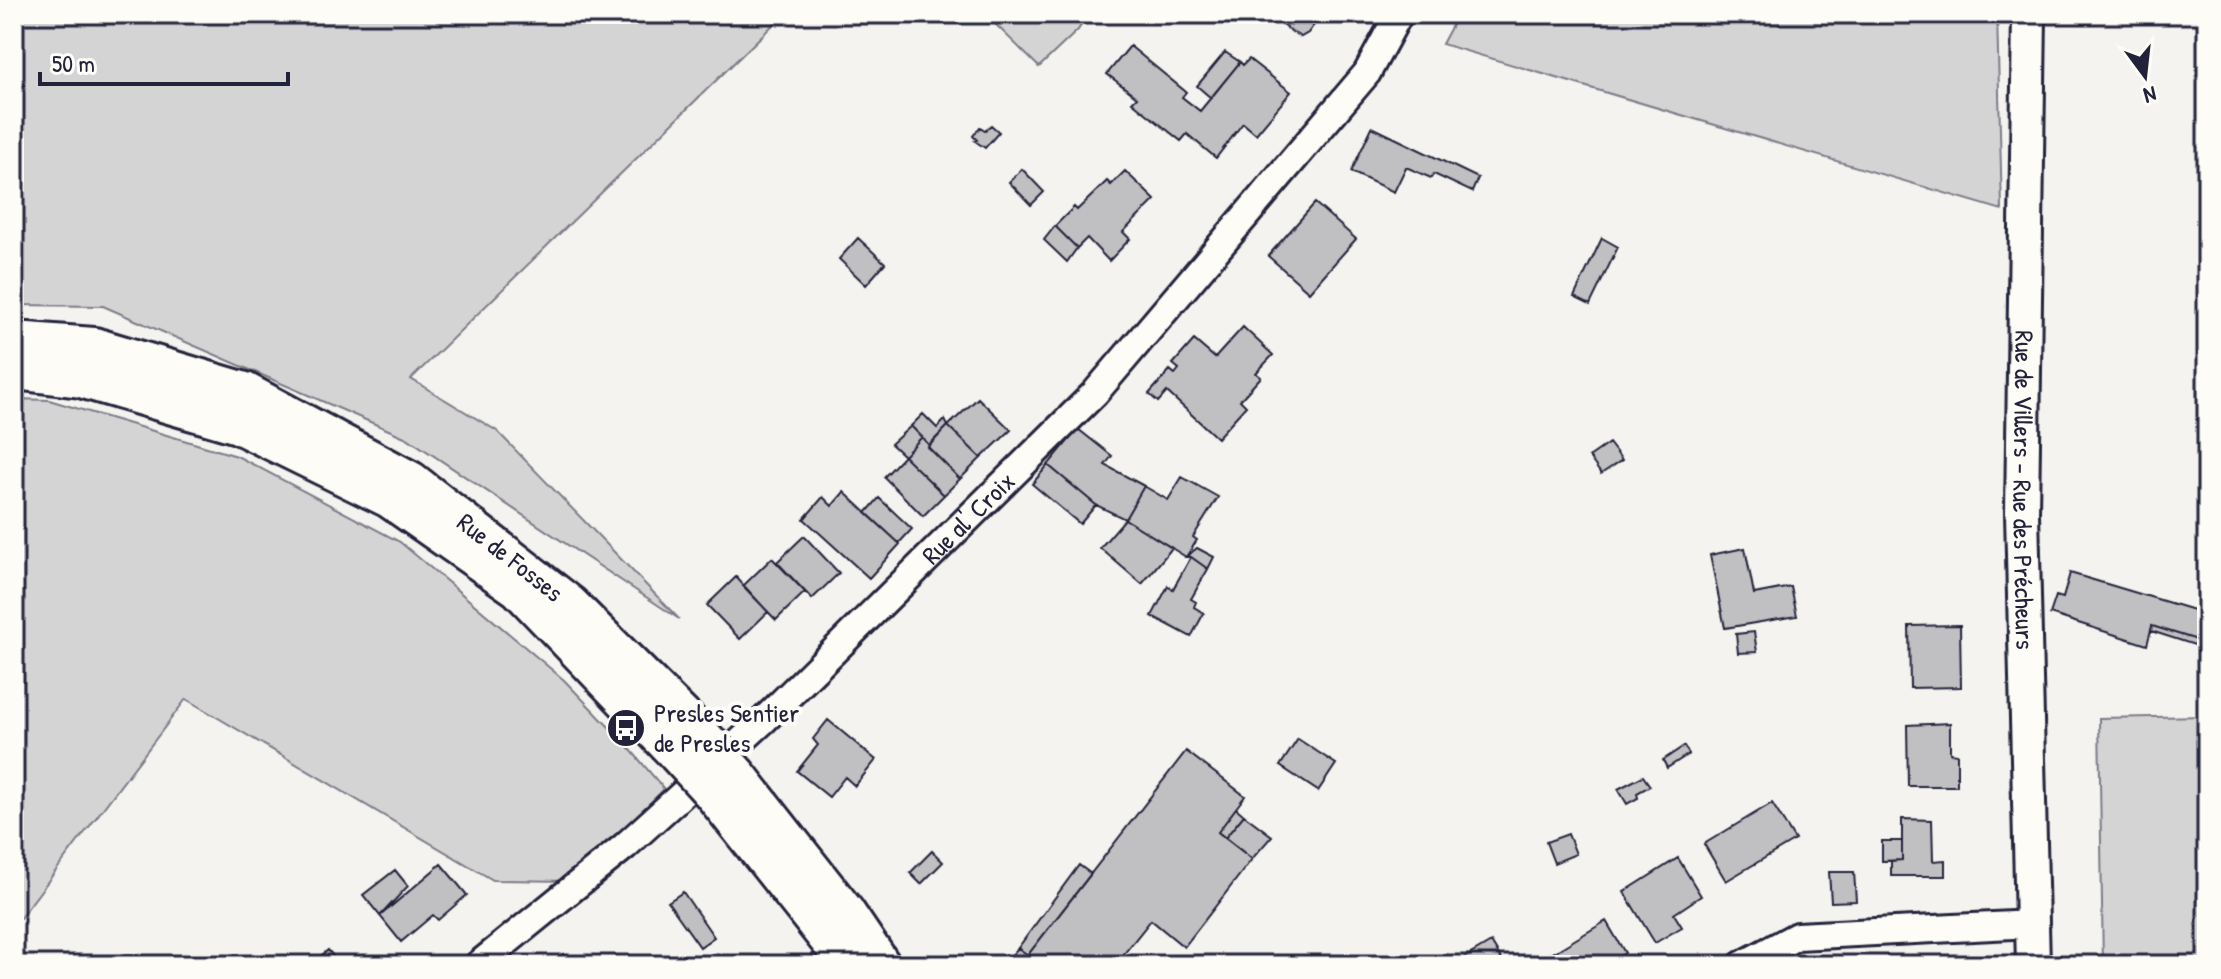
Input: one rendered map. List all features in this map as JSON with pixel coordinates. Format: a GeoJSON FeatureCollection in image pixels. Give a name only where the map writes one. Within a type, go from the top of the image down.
{"type":"FeatureCollection","features":[{"type":"Feature","properties":{"kind":"main road","name":"Rue de Fosses"},"geometry":{"type":"LineString","coordinates":[[14,340],[94,346],[245,391],[411,480],[570,604],[691,746]]}},
{"type":"Feature","properties":{"kind":"main road","name":"Rue de Fosses"},"geometry":{"type":"LineString","coordinates":[[14,371],[81,379],[238,425],[389,499],[518,589],[691,746]]}},
{"type":"Feature","properties":{"kind":"main road"},"geometry":{"type":"LineString","coordinates":[[691,746],[846,912],[882,965]]}},
{"type":"Feature","properties":{"kind":"main road"},"geometry":{"type":"LineString","coordinates":[[724,784],[848,965]]}},
{"type":"Feature","properties":{"kind":"street","name":"Rue al' Croix"},"geometry":{"type":"LineString","coordinates":[[478,965],[625,846],[763,721],[1095,393],[1367,73],[1399,14]]}},
{"type":"Feature","properties":{"kind":"street","name":"Rue de Villers - Rue des Précheurs"},"geometry":{"type":"LineString","coordinates":[[2029,14],[2022,513],[2033,965]]}},
{"type":"Feature","properties":{"kind":"street"},"geometry":{"type":"LineString","coordinates":[[1742,965],[1797,936],[2032,924]]}},
{"type":"Feature","properties":{"kind":"shaded area"},"geometry":{"type":"Polygon","coordinates":[[[14,14],[784,14],[411,379],[497,431],[679,619],[407,438],[103,306],[14,305],[14,14]]]}},
{"type":"Feature","properties":{"kind":"shaded area"},"geometry":{"type":"Polygon","coordinates":[[[985,14],[1088,14],[1078,30],[1039,67],[985,14]]]}},
{"type":"Feature","properties":{"kind":"shaded area"},"geometry":{"type":"Polygon","coordinates":[[[1458,14],[1997,14],[2002,210],[1442,44],[1458,14]]]}},
{"type":"Feature","properties":{"kind":"shaded area"},"geometry":{"type":"Polygon","coordinates":[[[14,399],[49,400],[237,456],[400,542],[564,680],[664,789],[572,881],[493,880],[186,699],[14,926],[14,399]]]}},
{"type":"Feature","properties":{"kind":"shaded area"},"geometry":{"type":"Polygon","coordinates":[[[2207,716],[2207,965],[2103,965],[2099,718],[2207,716]]]}},
{"type":"Feature","properties":{"kind":"building"},"geometry":{"type":"Polygon","coordinates":[[[1269,14],[1322,14],[1308,33],[1301,37],[1269,14]]]}},
{"type":"Feature","properties":{"kind":"building"},"geometry":{"type":"Polygon","coordinates":[[[1130,46],[1186,92],[1182,97],[1200,111],[1240,62],[1243,65],[1249,59],[1291,92],[1256,134],[1243,123],[1216,158],[1187,134],[1181,141],[1132,102],[1137,97],[1107,74],[1130,46]]]}},
{"type":"Feature","properties":{"kind":"building"},"geometry":{"type":"Polygon","coordinates":[[[1225,52],[1240,62],[1211,98],[1197,86],[1225,52]]]}},
{"type":"Feature","properties":{"kind":"building"},"geometry":{"type":"Polygon","coordinates":[[[991,125],[999,132],[985,148],[973,136],[980,127],[985,130],[991,125]]]}},
{"type":"Feature","properties":{"kind":"building"},"geometry":{"type":"Polygon","coordinates":[[[1372,127],[1478,178],[1472,192],[1434,174],[1431,178],[1406,167],[1394,192],[1351,172],[1372,127]]]}},
{"type":"Feature","properties":{"kind":"building"},"geometry":{"type":"Polygon","coordinates":[[[1022,169],[1044,192],[1031,205],[1009,182],[1022,169]]]}},
{"type":"Feature","properties":{"kind":"building"},"geometry":{"type":"Polygon","coordinates":[[[1125,171],[1155,200],[1123,232],[1130,239],[1109,261],[1087,238],[1077,248],[1055,226],[1107,181],[1111,185],[1125,171]]]}},
{"type":"Feature","properties":{"kind":"building"},"geometry":{"type":"Polygon","coordinates":[[[1315,203],[1356,239],[1309,292],[1268,256],[1315,203]]]}},
{"type":"Feature","properties":{"kind":"building"},"geometry":{"type":"Polygon","coordinates":[[[1055,226],[1077,248],[1067,262],[1044,240],[1055,226]]]}},
{"type":"Feature","properties":{"kind":"building"},"geometry":{"type":"Polygon","coordinates":[[[858,238],[885,263],[866,285],[839,259],[858,238]]]}},
{"type":"Feature","properties":{"kind":"building"},"geometry":{"type":"Polygon","coordinates":[[[1602,238],[1618,247],[1590,305],[1574,297],[1602,238]]]}},
{"type":"Feature","properties":{"kind":"building"},"geometry":{"type":"Polygon","coordinates":[[[1243,327],[1273,355],[1256,373],[1261,377],[1240,400],[1246,406],[1217,438],[1167,392],[1158,402],[1149,394],[1170,370],[1175,374],[1179,369],[1173,364],[1194,340],[1215,358],[1243,327]]]}},
{"type":"Feature","properties":{"kind":"building"},"geometry":{"type":"Polygon","coordinates":[[[978,398],[1011,430],[981,458],[948,426],[978,398]]]}},
{"type":"Feature","properties":{"kind":"building"},"geometry":{"type":"Polygon","coordinates":[[[923,414],[937,428],[945,420],[948,426],[929,445],[911,426],[923,414]]]}},
{"type":"Feature","properties":{"kind":"building"},"geometry":{"type":"Polygon","coordinates":[[[911,426],[922,437],[904,456],[891,444],[911,426]]]}},
{"type":"Feature","properties":{"kind":"building"},"geometry":{"type":"Polygon","coordinates":[[[948,426],[981,458],[960,479],[928,447],[948,426]]]}},
{"type":"Feature","properties":{"kind":"building"},"geometry":{"type":"Polygon","coordinates":[[[1078,429],[1112,456],[1105,465],[1144,486],[1125,519],[1096,505],[1048,465],[1078,429]]]}},
{"type":"Feature","properties":{"kind":"building"},"geometry":{"type":"Polygon","coordinates":[[[922,437],[960,479],[944,495],[904,456],[922,437]]]}},
{"type":"Feature","properties":{"kind":"building"},"geometry":{"type":"Polygon","coordinates":[[[1609,443],[1622,460],[1601,474],[1589,457],[1609,443]]]}},
{"type":"Feature","properties":{"kind":"building"},"geometry":{"type":"Polygon","coordinates":[[[904,456],[944,495],[923,516],[884,477],[904,456]]]}},
{"type":"Feature","properties":{"kind":"building"},"geometry":{"type":"Polygon","coordinates":[[[1048,465],[1096,505],[1080,524],[1032,484],[1048,465]]]}},
{"type":"Feature","properties":{"kind":"building"},"geometry":{"type":"Polygon","coordinates":[[[1182,477],[1218,497],[1193,537],[1197,540],[1186,557],[1125,519],[1144,486],[1168,500],[1182,477]]]}},
{"type":"Feature","properties":{"kind":"building"},"geometry":{"type":"Polygon","coordinates":[[[844,492],[900,544],[869,578],[804,519],[823,497],[832,506],[844,492]]]}},
{"type":"Feature","properties":{"kind":"building"},"geometry":{"type":"Polygon","coordinates":[[[879,498],[912,529],[899,543],[866,513],[879,498]]]}},
{"type":"Feature","properties":{"kind":"building"},"geometry":{"type":"Polygon","coordinates":[[[1125,519],[1172,548],[1142,584],[1100,548],[1125,519]]]}},
{"type":"Feature","properties":{"kind":"building"},"geometry":{"type":"Polygon","coordinates":[[[804,536],[839,573],[812,599],[777,562],[804,536]]]}},
{"type":"Feature","properties":{"kind":"building"},"geometry":{"type":"Polygon","coordinates":[[[1197,548],[1214,557],[1208,569],[1186,557],[1197,548]]]}},
{"type":"Feature","properties":{"kind":"building"},"geometry":{"type":"Polygon","coordinates":[[[1745,548],[1754,594],[1791,587],[1797,616],[1725,628],[1710,555],[1745,548]]]}},
{"type":"Feature","properties":{"kind":"building"},"geometry":{"type":"Polygon","coordinates":[[[1191,557],[1208,569],[1191,599],[1196,602],[1194,607],[1204,613],[1191,637],[1152,616],[1168,586],[1173,589],[1191,557]]]}},
{"type":"Feature","properties":{"kind":"building"},"geometry":{"type":"Polygon","coordinates":[[[772,558],[805,592],[776,620],[743,586],[772,558]]]}},
{"type":"Feature","properties":{"kind":"building"},"geometry":{"type":"Polygon","coordinates":[[[2070,573],[2207,614],[2207,643],[2152,626],[2147,645],[2050,614],[2056,596],[2063,598],[2070,573]]]}},
{"type":"Feature","properties":{"kind":"building"},"geometry":{"type":"Polygon","coordinates":[[[736,577],[768,612],[740,639],[707,605],[736,577]]]}},
{"type":"Feature","properties":{"kind":"building"},"geometry":{"type":"Polygon","coordinates":[[[1960,625],[1961,687],[1910,688],[1909,626],[1960,625]]]}},
{"type":"Feature","properties":{"kind":"building"},"geometry":{"type":"Polygon","coordinates":[[[2152,626],[2207,643],[2207,649],[2151,631],[2152,626]]]}},
{"type":"Feature","properties":{"kind":"building"},"geometry":{"type":"Polygon","coordinates":[[[1754,632],[1757,652],[1738,653],[1736,634],[1754,632]]]}},
{"type":"Feature","properties":{"kind":"building"},"geometry":{"type":"Polygon","coordinates":[[[828,720],[876,760],[855,786],[845,777],[829,797],[797,771],[818,745],[813,739],[828,720]]]}},
{"type":"Feature","properties":{"kind":"building"},"geometry":{"type":"Polygon","coordinates":[[[1950,723],[1950,753],[1957,754],[1957,786],[1908,786],[1907,725],[1950,723]]]}},
{"type":"Feature","properties":{"kind":"building"},"geometry":{"type":"Polygon","coordinates":[[[1298,739],[1336,764],[1318,791],[1280,766],[1298,739]]]}},
{"type":"Feature","properties":{"kind":"building"},"geometry":{"type":"Polygon","coordinates":[[[1684,746],[1689,754],[1667,768],[1663,760],[1684,746]]]}},
{"type":"Feature","properties":{"kind":"building"},"geometry":{"type":"Polygon","coordinates":[[[1186,751],[1245,796],[1218,832],[1252,859],[1184,947],[1151,920],[1115,965],[1020,965],[1186,751]]]}},
{"type":"Feature","properties":{"kind":"building"},"geometry":{"type":"Polygon","coordinates":[[[1643,776],[1650,786],[1637,793],[1638,798],[1627,804],[1618,789],[1643,776]]]}},
{"type":"Feature","properties":{"kind":"building"},"geometry":{"type":"Polygon","coordinates":[[[1772,803],[1795,840],[1726,881],[1704,844],[1772,803]]]}},
{"type":"Feature","properties":{"kind":"building"},"geometry":{"type":"Polygon","coordinates":[[[1236,808],[1244,815],[1225,838],[1218,832],[1236,808]]]}},
{"type":"Feature","properties":{"kind":"building"},"geometry":{"type":"Polygon","coordinates":[[[1244,815],[1272,836],[1252,859],[1225,838],[1244,815]]]}},
{"type":"Feature","properties":{"kind":"building"},"geometry":{"type":"Polygon","coordinates":[[[1902,819],[1932,820],[1933,861],[1945,860],[1945,876],[1891,876],[1891,861],[1902,860],[1902,819]]]}},
{"type":"Feature","properties":{"kind":"building"},"geometry":{"type":"Polygon","coordinates":[[[1568,834],[1576,854],[1554,863],[1546,842],[1568,834]]]}},
{"type":"Feature","properties":{"kind":"building"},"geometry":{"type":"Polygon","coordinates":[[[1882,841],[1902,841],[1902,860],[1882,861],[1882,841]]]}},
{"type":"Feature","properties":{"kind":"building"},"geometry":{"type":"Polygon","coordinates":[[[932,851],[943,862],[921,884],[910,873],[932,851]]]}},
{"type":"Feature","properties":{"kind":"building"},"geometry":{"type":"Polygon","coordinates":[[[1678,858],[1701,896],[1674,914],[1682,927],[1655,943],[1624,892],[1678,858]]]}},
{"type":"Feature","properties":{"kind":"building"},"geometry":{"type":"Polygon","coordinates":[[[441,864],[467,895],[438,920],[433,915],[401,942],[380,916],[441,864]]]}},
{"type":"Feature","properties":{"kind":"building"},"geometry":{"type":"Polygon","coordinates":[[[1079,865],[1091,874],[1028,955],[1018,948],[1079,865]]]}},
{"type":"Feature","properties":{"kind":"building"},"geometry":{"type":"Polygon","coordinates":[[[395,870],[408,886],[380,916],[363,895],[395,870]]]}},
{"type":"Feature","properties":{"kind":"building"},"geometry":{"type":"Polygon","coordinates":[[[1829,872],[1854,872],[1856,901],[1831,902],[1829,872]]]}},
{"type":"Feature","properties":{"kind":"building"},"geometry":{"type":"Polygon","coordinates":[[[683,892],[714,937],[700,947],[668,902],[683,892]]]}},
{"type":"Feature","properties":{"kind":"building"},"geometry":{"type":"Polygon","coordinates":[[[1606,921],[1625,953],[1605,965],[1557,965],[1551,954],[1606,921]]]}},
{"type":"Feature","properties":{"kind":"building"},"geometry":{"type":"Polygon","coordinates":[[[1491,942],[1505,965],[1452,965],[1491,942]]]}},
{"type":"Feature","properties":{"kind":"building"},"geometry":{"type":"Polygon","coordinates":[[[1018,948],[1028,955],[1020,965],[1008,959],[1018,948]]]}},
{"type":"Feature","properties":{"kind":"building"},"geometry":{"type":"Polygon","coordinates":[[[328,950],[341,965],[310,965],[328,950]]]}},
{"type":"Feature","properties":{"kind":"building"},"geometry":{"type":"Polygon","coordinates":[[[563,954],[571,965],[548,965],[563,954]]]}},
{"type":"Feature","properties":{"kind":"building"},"geometry":{"type":"Polygon","coordinates":[[[712,954],[720,965],[697,965],[697,964],[712,954]]]}},
{"type":"Feature","properties":{"kind":"place","name":"Presles Sentier de Presles"},"geometry":{"type":"Point","coordinates":[626,728]}}]}
